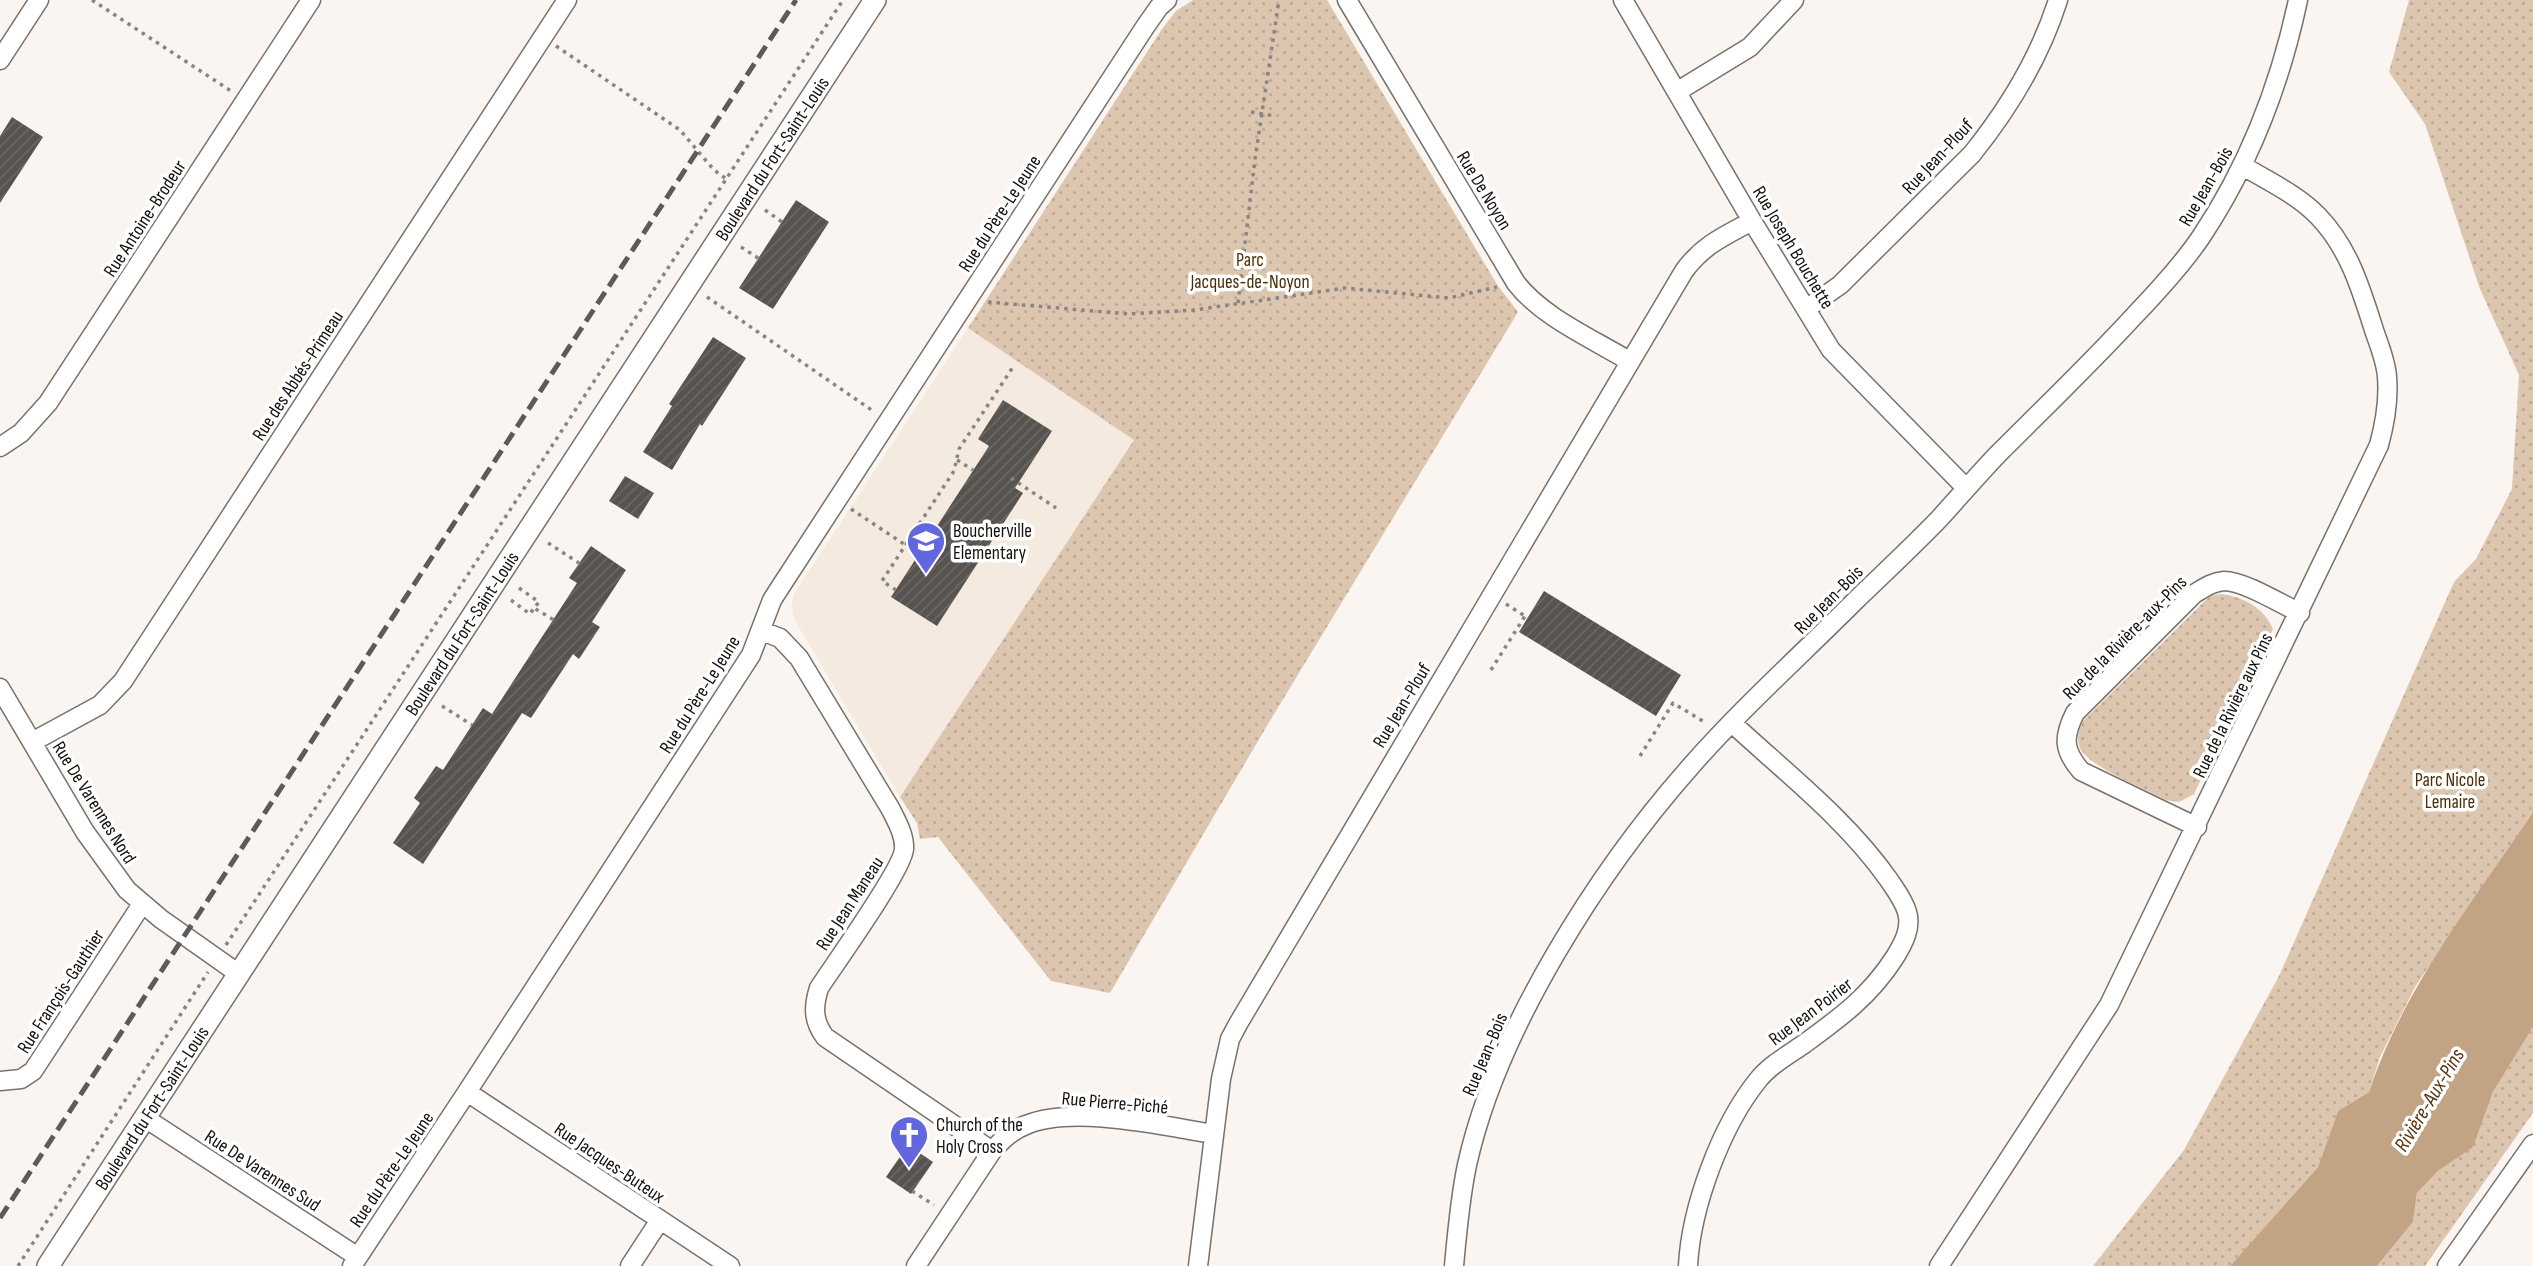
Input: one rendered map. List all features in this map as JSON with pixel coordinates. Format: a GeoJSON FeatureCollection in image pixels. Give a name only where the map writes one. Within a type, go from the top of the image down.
{"type":"FeatureCollection","features":[{"type":"Feature","properties":{"kind":"street"},"geometry":{"type":"LineString","coordinates":[[0,60],[39,0]]}},
{"type":"Feature","properties":{"kind":"street","name":"Rue Antoine-Brodeur"},"geometry":{"type":"LineString","coordinates":[[0,447],[21,433],[48,403],[311,0]]}},
{"type":"Feature","properties":{"kind":"street","name":"Rue des Abbés-Primeau"},"geometry":{"type":"LineString","coordinates":[[32,742],[100,705],[123,681],[565,0]]}},
{"type":"Feature","properties":{"kind":"street","name":"Boulevard du Fort-Saint-Louis"},"geometry":{"type":"LineString","coordinates":[[48,1266],[875,0]]}},
{"type":"Feature","properties":{"kind":"street","name":"Rue du Père-Le Jeune"},"geometry":{"type":"LineString","coordinates":[[355,1261],[751,655],[780,586],[1145,27],[1167,0]]}},
{"type":"Feature","properties":{"kind":"street","name":"Rue De Noyon"},"geometry":{"type":"LineString","coordinates":[[1347,0],[1526,296],[1629,361]]}},
{"type":"Feature","properties":{"kind":"street","name":"Rue Joseph Bouchette"},"geometry":{"type":"LineString","coordinates":[[1623,0],[1752,221],[1842,363],[1966,488]]}},
{"type":"Feature","properties":{"kind":"street"},"geometry":{"type":"LineString","coordinates":[[1678,91],[1750,47],[1794,0]]}},
{"type":"Feature","properties":{"kind":"street","name":"Rue Jean-Plouf"},"geometry":{"type":"LineString","coordinates":[[1806,309],[1840,285],[1980,144],[2024,79],[2041,46],[2058,0]]}},
{"type":"Feature","properties":{"kind":"street","name":"Rue Jean-Bois"},"geometry":{"type":"LineString","coordinates":[[1454,1266],[1467,1164],[1486,1102],[1519,1023],[1570,933],[1636,834],[1690,767],[1732,723],[1940,517],[2100,353],[2177,268],[2199,239],[2243,166],[2253,144],[2274,85],[2298,0]]}},
{"type":"Feature","properties":{"kind":"street","name":"Rue de la Rivière aux Pins"},"geometry":{"type":"LineString","coordinates":[[1939,1266],[2098,1026],[2300,613],[2379,445],[2386,420],[2387,374],[2348,258],[2334,234],[2316,214],[2293,196],[2243,166]]}},
{"type":"Feature","properties":{"kind":"street","name":"Rue Jean-Plouf"},"geometry":{"type":"LineString","coordinates":[[1198,1266],[1226,1055],[1238,1024],[1629,361],[1696,254],[1710,243],[1752,221]]}},
{"type":"Feature","properties":{"kind":"street","name":"Rue de la Rivière-aux-Pins"},"geometry":{"type":"LineString","coordinates":[[2197,827],[2081,771],[2071,760],[2066,746],[2066,730],[2075,713],[2185,604],[2210,584],[2226,581],[2242,585],[2300,613]]}},
{"type":"Feature","properties":{"kind":"street","name":"Rue Jean Maneau"},"geometry":{"type":"LineString","coordinates":[[762,631],[780,638],[799,658],[890,808],[900,830],[904,848],[902,860],[819,988],[814,1003],[817,1027],[825,1037],[992,1151]]}},
{"type":"Feature","properties":{"kind":"street","name":"Rue De Varennes Nord"},"geometry":{"type":"LineString","coordinates":[[0,688],[98,851],[127,890],[142,904],[239,974]]}},
{"type":"Feature","properties":{"kind":"street","name":"Rue Jean Poirier"},"geometry":{"type":"LineString","coordinates":[[1688,1266],[1692,1235],[1709,1175],[1738,1108],[1770,1068],[1848,1012],[1869,993],[1902,946],[1908,924],[1907,911],[1869,851],[1732,723]]}},
{"type":"Feature","properties":{"kind":"street","name":"Rue François-Gauthier"},"geometry":{"type":"LineString","coordinates":[[0,1081],[21,1079],[33,1071],[142,904]]}},
{"type":"Feature","properties":{"kind":"street","name":"Rue Jacques-Buteux"},"geometry":{"type":"LineString","coordinates":[[467,1093],[730,1266]]}},
{"type":"Feature","properties":{"kind":"street","name":"Rue Pierre-Piché"},"geometry":{"type":"LineString","coordinates":[[916,1266],[992,1151],[1023,1126],[1048,1119],[1090,1117],[1214,1134]]}},
{"type":"Feature","properties":{"kind":"street","name":"Rue De Varennes Sud"},"geometry":{"type":"LineString","coordinates":[[145,1118],[355,1261]]}},
{"type":"Feature","properties":{"kind":"street"},"geometry":{"type":"LineString","coordinates":[[2447,1266],[2533,1144]]}},
{"type":"Feature","properties":{"kind":"street"},"geometry":{"type":"LineString","coordinates":[[629,1266],[660,1220]]}},
{"type":"Feature","properties":{"kind":"path"},"geometry":{"type":"LineString","coordinates":[[92,0],[234,93]]}},
{"type":"Feature","properties":{"kind":"path","name":"Boulevard du Fort-Saint-Louis"},"geometry":{"type":"LineString","coordinates":[[234,933],[843,0]]}},
{"type":"Feature","properties":{"kind":"path"},"geometry":{"type":"LineString","coordinates":[[1237,304],[1279,0]]}},
{"type":"Feature","properties":{"kind":"path"},"geometry":{"type":"LineString","coordinates":[[554,45],[680,130],[714,170],[726,179]]}},
{"type":"Feature","properties":{"kind":"path"},"geometry":{"type":"LineString","coordinates":[[1251,112],[1275,116]]}},
{"type":"Feature","properties":{"kind":"path"},"geometry":{"type":"LineString","coordinates":[[765,210],[782,222]]}},
{"type":"Feature","properties":{"kind":"path"},"geometry":{"type":"LineString","coordinates":[[741,247],[758,258]]}},
{"type":"Feature","properties":{"kind":"path"},"geometry":{"type":"LineString","coordinates":[[982,301],[1129,314],[1195,310],[1345,288],[1449,298],[1503,285]]}},
{"type":"Feature","properties":{"kind":"path"},"geometry":{"type":"LineString","coordinates":[[707,298],[876,413]]}},
{"type":"Feature","properties":{"kind":"path"},"geometry":{"type":"LineString","coordinates":[[896,590],[882,581],[954,471],[959,449],[1013,367]]}},
{"type":"Feature","properties":{"kind":"path"},"geometry":{"type":"LineString","coordinates":[[957,460],[973,470]]}},
{"type":"Feature","properties":{"kind":"path"},"geometry":{"type":"LineString","coordinates":[[1011,478],[1056,508]]}},
{"type":"Feature","properties":{"kind":"path"},"geometry":{"type":"LineString","coordinates":[[849,508],[919,554]]}},
{"type":"Feature","properties":{"kind":"path"},"geometry":{"type":"LineString","coordinates":[[548,543],[579,563]]}},
{"type":"Feature","properties":{"kind":"path"},"geometry":{"type":"LineString","coordinates":[[511,600],[530,614],[538,602],[519,588]]}},
{"type":"Feature","properties":{"kind":"path"},"geometry":{"type":"LineString","coordinates":[[1491,670],[1526,617],[1502,602]]}},
{"type":"Feature","properties":{"kind":"path"},"geometry":{"type":"LineString","coordinates":[[534,608],[554,620]]}},
{"type":"Feature","properties":{"kind":"path"},"geometry":{"type":"LineString","coordinates":[[1667,699],[1710,726]]}},
{"type":"Feature","properties":{"kind":"path"},"geometry":{"type":"LineString","coordinates":[[1640,756],[1673,703]]}},
{"type":"Feature","properties":{"kind":"path"},"geometry":{"type":"LineString","coordinates":[[442,706],[472,725]]}},
{"type":"Feature","properties":{"kind":"path","name":"Boulevard du Fort-Saint-Louis"},"geometry":{"type":"LineString","coordinates":[[18,1266],[203,979]]}},
{"type":"Feature","properties":{"kind":"path"},"geometry":{"type":"LineString","coordinates":[[912,1191],[939,1208]]}},
{"type":"Feature","properties":{"kind":"shaded area","name":"Boucherville Elementary"},"geometry":{"type":"Polygon","coordinates":[[[968,328],[1135,440],[900,797],[800,629],[793,615],[792,603],[794,594],[968,328]]]}},
{"type":"Feature","properties":{"kind":"green space","name":"Parc Jacques-de-Noyon"},"geometry":{"type":"Polygon","coordinates":[[[1193,0],[1327,0],[1498,286],[1518,312],[1268,724],[1110,993],[1051,981],[938,837],[920,839],[917,823],[900,797],[1134,440],[968,328],[1162,29],[1176,11],[1193,0]]]}},
{"type":"Feature","properties":{"kind":"green space","name":"Parc Nicole Lemaire"},"geometry":{"type":"Polygon","coordinates":[[[2409,0],[2533,0],[2533,812],[2415,987],[2380,1057],[2369,1092],[2338,1111],[2318,1167],[2230,1266],[2093,1266],[2184,1150],[2279,976],[2454,582],[2476,559],[2512,489],[2519,375],[2480,289],[2425,124],[2389,72],[2409,0]]]}},
{"type":"Feature","properties":{"kind":"green space"},"geometry":{"type":"Polygon","coordinates":[[[2221,594],[2238,598],[2259,609],[2273,629],[2194,794],[2179,802],[2166,800],[2119,777],[2085,755],[2078,741],[2079,731],[2083,721],[2210,596],[2221,594]]]}},
{"type":"Feature","properties":{"kind":"green space"},"geometry":{"type":"Polygon","coordinates":[[[2533,1027],[2533,1113],[2425,1266],[2377,1266],[2413,1222],[2417,1193],[2438,1171],[2473,1146],[2493,1092],[2533,1027]]]}},
{"type":"Feature","properties":{"kind":"water","name":"Rivière-Aux-Pins"},"geometry":{"type":"Polygon","coordinates":[[[2533,812],[2533,1027],[2493,1092],[2473,1147],[2438,1171],[2417,1193],[2413,1222],[2377,1266],[2230,1266],[2318,1167],[2338,1111],[2369,1092],[2383,1054],[2420,982],[2533,812]]]}},
{"type":"Feature","properties":{"kind":"building"},"geometry":{"type":"Polygon","coordinates":[[[12,117],[43,137],[0,203],[0,136],[12,117]]]}},
{"type":"Feature","properties":{"kind":"building"},"geometry":{"type":"Polygon","coordinates":[[[796,200],[829,222],[773,309],[739,288],[796,200]]]}},
{"type":"Feature","properties":{"kind":"building"},"geometry":{"type":"Polygon","coordinates":[[[713,337],[746,358],[672,470],[643,452],[672,406],[669,404],[713,337]]]}},
{"type":"Feature","properties":{"kind":"building"},"geometry":{"type":"Polygon","coordinates":[[[1003,400],[1052,431],[1015,488],[1023,493],[937,626],[891,597],[989,446],[978,439],[1003,400]]]}},
{"type":"Feature","properties":{"kind":"building"},"geometry":{"type":"Polygon","coordinates":[[[625,476],[654,493],[638,519],[609,501],[625,476]]]}},
{"type":"Feature","properties":{"kind":"building"},"geometry":{"type":"Polygon","coordinates":[[[591,546],[626,570],[592,622],[600,627],[579,659],[573,654],[531,718],[522,713],[423,864],[393,843],[420,803],[414,798],[436,766],[443,770],[483,708],[492,714],[577,583],[569,578],[591,546]]]}},
{"type":"Feature","properties":{"kind":"building"},"geometry":{"type":"Polygon","coordinates":[[[1544,591],[1681,675],[1656,716],[1519,632],[1544,591]]]}},
{"type":"Feature","properties":{"kind":"building","name":"Church of the Holy Cross"},"geometry":{"type":"Polygon","coordinates":[[[908,1145],[933,1162],[911,1194],[886,1177],[908,1145]]]}},
{"type":"Feature","properties":{"kind":"railway"},"geometry":{"type":"LineString","coordinates":[[0,1218],[796,0]]}},
{"type":"Feature","properties":{"kind":"place","name":"Boucherville Elementary"},"geometry":{"type":"Point","coordinates":[926,575]}},
{"type":"Feature","properties":{"kind":"place","name":"Church of the Holy Cross"},"geometry":{"type":"Point","coordinates":[909,1169]}}]}
